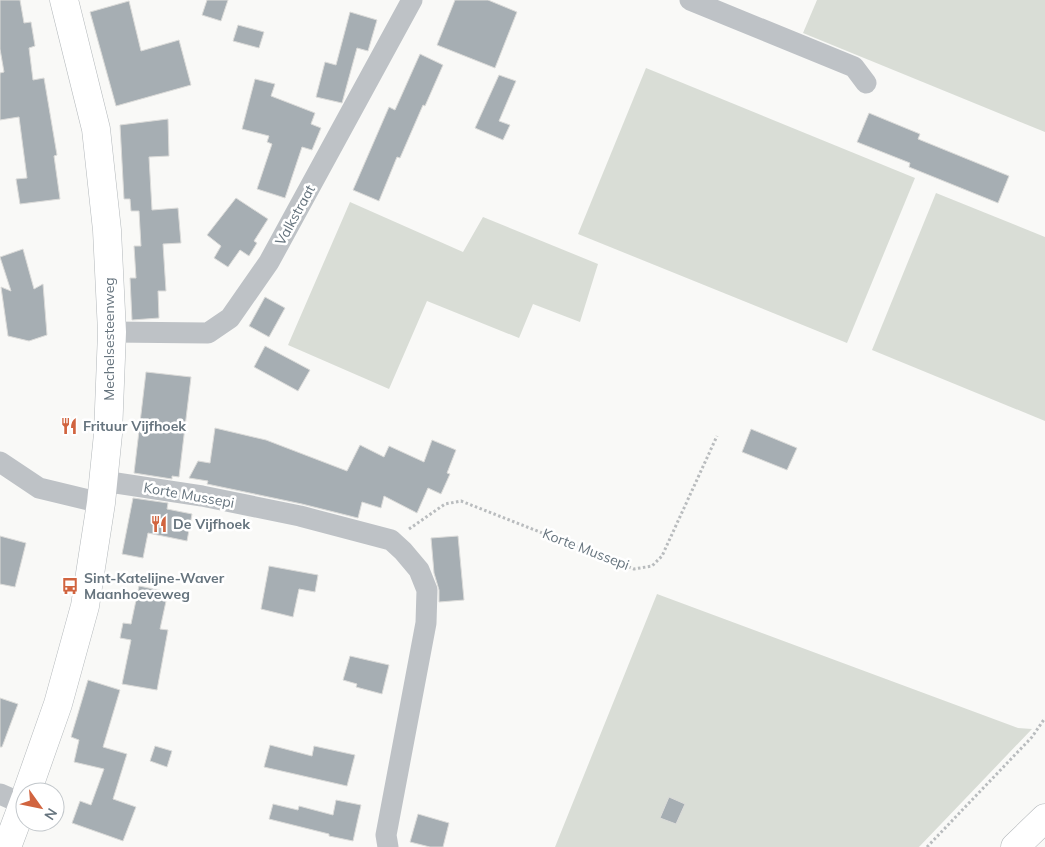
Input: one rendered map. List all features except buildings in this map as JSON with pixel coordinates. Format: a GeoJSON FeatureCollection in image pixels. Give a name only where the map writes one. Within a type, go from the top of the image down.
{"type":"FeatureCollection","features":[{"type":"Feature","properties":{"kind":"main road","name":"Mechelsesteenweg"},"geometry":{"type":"LineString","coordinates":[[25,782],[58,704],[85,606],[102,492],[108,434],[112,332],[107,230],[96,129],[64,0]]}},
{"type":"Feature","properties":{"kind":"main road","name":"Mechelsesteenweg"},"geometry":{"type":"LineString","coordinates":[[6,847],[15,812]]}},
{"type":"Feature","properties":{"kind":"main road"},"geometry":{"type":"LineString","coordinates":[[1015,847],[1042,818]]}},
{"type":"Feature","properties":{"kind":"street","name":"Valkstraat"},"geometry":{"type":"LineString","coordinates":[[112,332],[208,333],[230,318],[270,262],[412,0]]}},
{"type":"Feature","properties":{"kind":"street"},"geometry":{"type":"LineString","coordinates":[[690,0],[854,67],[866,83]]}},
{"type":"Feature","properties":{"kind":"street","name":"Korte Mussepi"},"geometry":{"type":"LineString","coordinates":[[0,462],[39,488],[202,496],[300,516],[390,540],[403,551],[420,570],[427,590],[426,623],[386,835],[388,847]]}},
{"type":"Feature","properties":{"kind":"path","name":"Korte Mussepi"},"geometry":{"type":"LineString","coordinates":[[390,540],[418,524],[445,504],[461,500],[634,568],[652,566],[662,556],[717,436]]}},
{"type":"Feature","properties":{"kind":"path"},"geometry":{"type":"LineString","coordinates":[[927,847],[1032,736],[1045,718]]}},
{"type":"Feature","properties":{"kind":"shaded area"},"geometry":{"type":"Polygon","coordinates":[[[817,0],[1045,0],[1045,132],[803,33],[817,0]]]}},
{"type":"Feature","properties":{"kind":"shaded area"},"geometry":{"type":"Polygon","coordinates":[[[646,68],[915,178],[847,343],[578,234],[646,68]]]}},
{"type":"Feature","properties":{"kind":"shaded area"},"geometry":{"type":"Polygon","coordinates":[[[936,193],[1045,237],[1045,421],[872,350],[936,193]]]}},
{"type":"Feature","properties":{"kind":"shaded area"},"geometry":{"type":"Polygon","coordinates":[[[350,202],[463,252],[483,217],[598,264],[580,322],[533,304],[519,338],[427,301],[389,389],[288,345],[350,202]]]}},
{"type":"Feature","properties":{"kind":"shaded area"},"geometry":{"type":"Polygon","coordinates":[[[657,594],[1018,728],[1032,729],[919,847],[555,847],[657,594]]]}},
{"type":"Feature","properties":{"kind":"place","name":"Frituur Vijfhoek"},"geometry":{"type":"Point","coordinates":[69,426]}},
{"type":"Feature","properties":{"kind":"place","name":"De Vijfhoek"},"geometry":{"type":"Point","coordinates":[159,524]}},
{"type":"Feature","properties":{"kind":"place","name":"Sint-Katelijne-Waver Maanhoeveweg"},"geometry":{"type":"Point","coordinates":[70,586]}}]}
